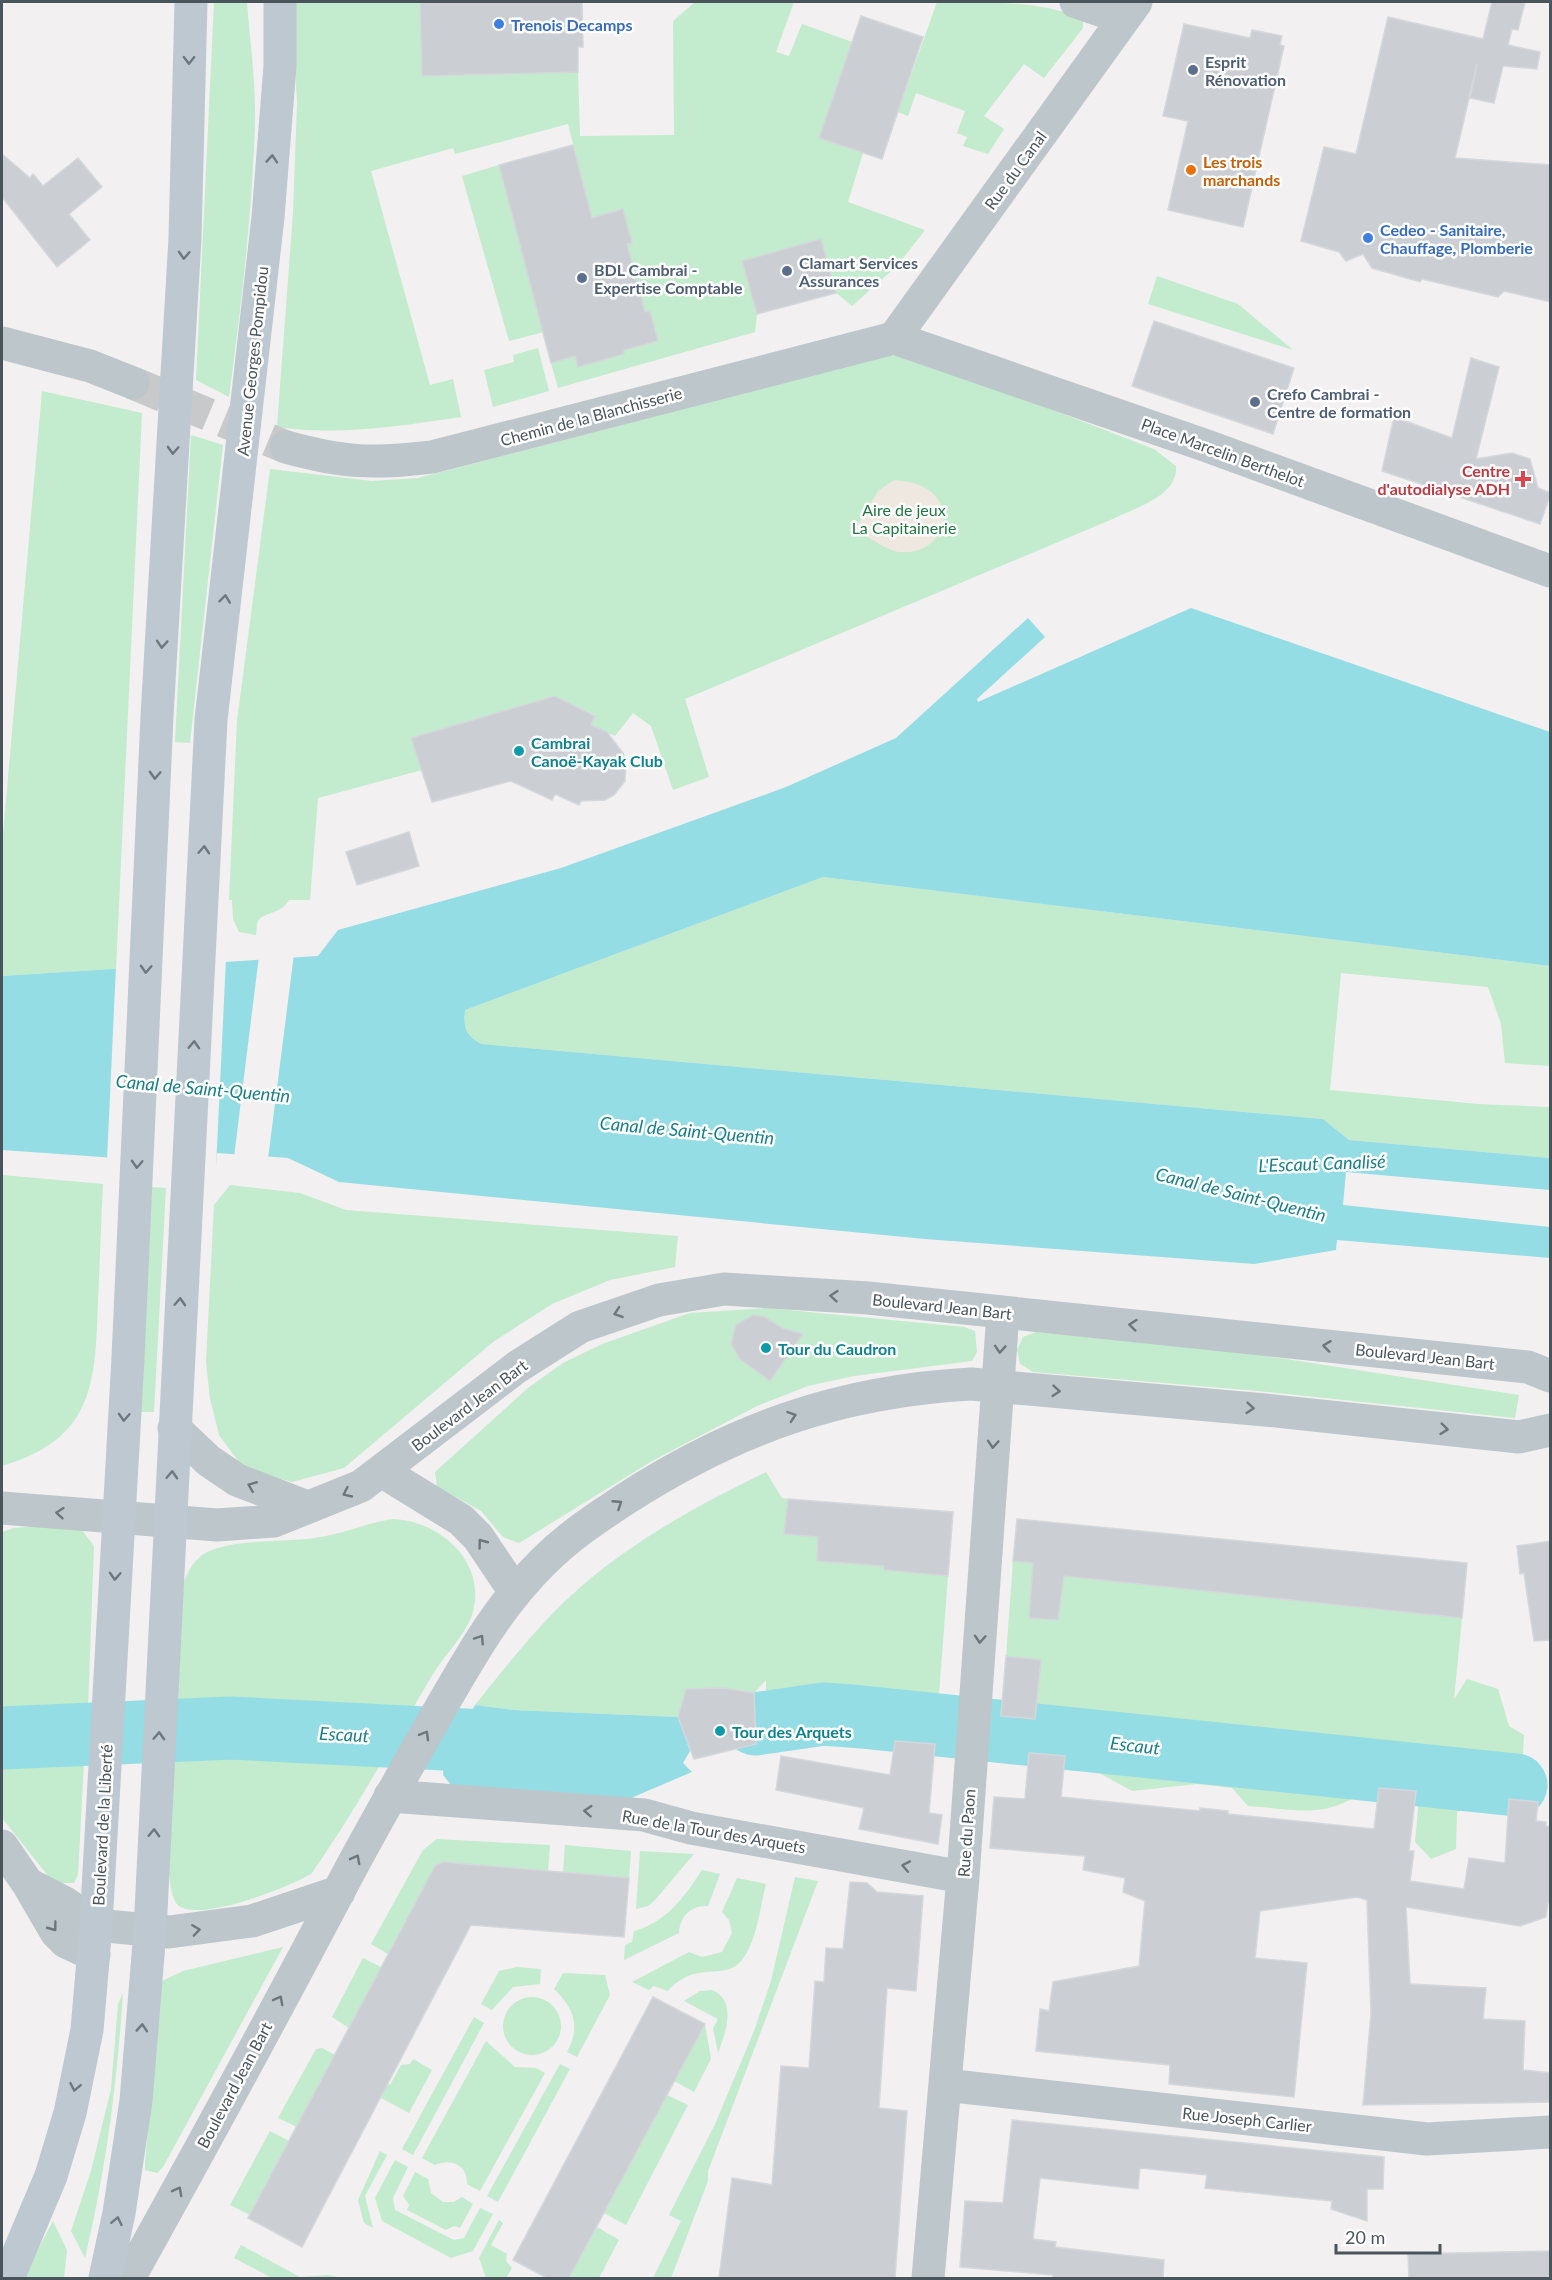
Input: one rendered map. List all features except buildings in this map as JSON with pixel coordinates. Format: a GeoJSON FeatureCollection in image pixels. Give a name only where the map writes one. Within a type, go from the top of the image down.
{"type":"FeatureCollection","features":[{"type":"Feature","properties":{"kind":"main road","name":"Boulevard de la Liberté"},"geometry":{"type":"LineString","coordinates":[[8,2278],[51,2176],[70,2112],[87,2030],[95,1940],[128,1358],[157,716],[185,238],[191,2]]}},
{"type":"Feature","properties":{"kind":"main road","name":"Avenue Georges Pompidou"},"geometry":{"type":"LineString","coordinates":[[174,1428],[211,720],[268,217],[280,66],[280,2]]}},
{"type":"Feature","properties":{"kind":"main road"},"geometry":{"type":"LineString","coordinates":[[105,2278],[136,2101],[150,1931],[174,1428]]}},
{"type":"Feature","properties":{"kind":"street"},"geometry":{"type":"LineString","coordinates":[[1076,2],[1129,10]]}},
{"type":"Feature","properties":{"kind":"street","name":"Rue du Canal"},"geometry":{"type":"LineString","coordinates":[[894,338],[1129,10]]}},
{"type":"Feature","properties":{"kind":"street","name":"Chemin de la Blanchisserie"},"geometry":{"type":"LineString","coordinates":[[286,447],[348,461],[387,462],[432,457],[894,338]]}},
{"type":"Feature","properties":{"kind":"street","name":"Place Marcelin Berthelot"},"geometry":{"type":"LineString","coordinates":[[894,338],[1207,446],[1551,571]]}},
{"type":"Feature","properties":{"kind":"street"},"geometry":{"type":"LineString","coordinates":[[2,343],[90,366],[133,383]]}},
{"type":"Feature","properties":{"kind":"street","name":"Boulevard Jean Bart"},"geometry":{"type":"LineString","coordinates":[[2,1508],[225,1525],[274,1521],[341,1496],[382,1472],[490,1386],[560,1338],[602,1319],[659,1300],[700,1292],[745,1288],[1528,1367],[1551,1376]]}},
{"type":"Feature","properties":{"kind":"street","name":"Rue du Paon"},"geometry":{"type":"LineString","coordinates":[[928,2278],[963,1877],[1003,1313]]}},
{"type":"Feature","properties":{"kind":"street","name":"Boulevard Jean Bart"},"geometry":{"type":"LineString","coordinates":[[129,2278],[478,1640],[515,1592],[560,1545],[597,1517],[671,1472],[760,1428],[818,1407],[867,1395],[946,1385],[997,1386],[1265,1410],[1519,1437],[1551,1430]]}},
{"type":"Feature","properties":{"kind":"street"},"geometry":{"type":"LineString","coordinates":[[174,1428],[209,1461],[237,1480],[307,1507]]}},
{"type":"Feature","properties":{"kind":"street"},"geometry":{"type":"LineString","coordinates":[[382,1472],[461,1520],[478,1537],[515,1592]]}},
{"type":"Feature","properties":{"kind":"street","name":"Rue de la Tour des Arquets"},"geometry":{"type":"LineString","coordinates":[[395,1788],[644,1815],[691,1828],[963,1877]]}},
{"type":"Feature","properties":{"kind":"street"},"geometry":{"type":"LineString","coordinates":[[2,1846],[28,1884],[65,1903],[95,1940],[150,1931],[188,1931],[252,1921],[339,1892]]}},
{"type":"Feature","properties":{"kind":"street","name":"Rue Joseph Carlier"},"geometry":{"type":"LineString","coordinates":[[945,2085],[1427,2139],[1551,2132]]}},
{"type":"Feature","properties":{"kind":"green space"},"geometry":{"type":"Polygon","coordinates":[[[214,2],[247,2],[255,94],[254,158],[249,227],[229,397],[196,380],[214,2]]]}},
{"type":"Feature","properties":{"kind":"green space"},"geometry":{"type":"Polygon","coordinates":[[[292,2],[420,2],[422,76],[578,72],[580,136],[674,135],[673,21],[695,2],[794,2],[776,52],[789,56],[802,24],[852,42],[819,138],[863,153],[848,202],[925,230],[897,266],[852,306],[836,293],[821,240],[742,261],[757,314],[755,332],[558,388],[551,363],[575,356],[578,366],[624,354],[624,350],[658,341],[650,311],[645,312],[627,244],[632,243],[623,210],[592,218],[568,124],[455,154],[453,148],[371,171],[430,385],[453,379],[461,417],[346,430],[300,430],[277,427],[293,213],[297,103],[292,2]]]}},
{"type":"Feature","properties":{"kind":"green space"},"geometry":{"type":"Polygon","coordinates":[[[937,2],[993,2],[1034,6],[1053,9],[1083,21],[1083,28],[1044,78],[1024,64],[984,116],[1004,129],[988,154],[963,146],[967,137],[957,133],[965,111],[916,93],[908,116],[898,112],[937,2]]]}},
{"type":"Feature","properties":{"kind":"green space"},"geometry":{"type":"Polygon","coordinates":[[[499,165],[544,332],[509,341],[462,176],[499,165]]]}},
{"type":"Feature","properties":{"kind":"green space"},"geometry":{"type":"Polygon","coordinates":[[[1157,276],[1238,304],[1293,350],[1148,304],[1157,276]]]}},
{"type":"Feature","properties":{"kind":"green space"},"geometry":{"type":"Polygon","coordinates":[[[538,348],[549,391],[493,407],[484,370],[514,362],[513,355],[538,348]]]}},
{"type":"Feature","properties":{"kind":"green space","name":"Aire de jeux La Capitainerie"},"geometry":{"type":"Polygon","coordinates":[[[890,355],[909,357],[934,364],[1154,449],[1176,466],[1175,476],[1163,493],[1134,509],[685,699],[709,777],[673,790],[651,726],[633,713],[615,736],[591,725],[595,715],[555,696],[412,738],[422,770],[318,798],[310,900],[289,900],[282,908],[263,916],[258,921],[256,935],[239,932],[233,919],[232,900],[229,900],[237,721],[270,469],[372,481],[418,478],[890,355]]]}},
{"type":"Feature","properties":{"kind":"green space"},"geometry":{"type":"Polygon","coordinates":[[[42,391],[142,413],[116,969],[2,976],[2,846],[42,391]]]}},
{"type":"Feature","properties":{"kind":"green space"},"geometry":{"type":"Polygon","coordinates":[[[191,435],[223,445],[190,743],[175,742],[191,435]]]}},
{"type":"Feature","properties":{"kind":"green space"},"geometry":{"type":"Polygon","coordinates":[[[823,877],[1550,966],[1550,1066],[1505,1063],[1501,1024],[1488,987],[1341,973],[1330,1090],[1478,1104],[1550,1107],[1550,1158],[1349,1140],[1323,1119],[482,1044],[472,1038],[467,1031],[465,1010],[823,877]]]}},
{"type":"Feature","properties":{"kind":"green space"},"geometry":{"type":"Polygon","coordinates":[[[2,1175],[103,1184],[95,1357],[91,1382],[84,1404],[72,1423],[56,1440],[33,1454],[2,1466],[2,1175]]]}},
{"type":"Feature","properties":{"kind":"green space"},"geometry":{"type":"Polygon","coordinates":[[[230,1185],[300,1193],[346,1210],[678,1236],[675,1267],[610,1280],[552,1304],[493,1342],[344,1468],[292,1482],[244,1469],[219,1435],[210,1399],[206,1362],[214,1205],[230,1185]]]}},
{"type":"Feature","properties":{"kind":"green space"},"geometry":{"type":"Polygon","coordinates":[[[152,1187],[166,1188],[154,1412],[139,1412],[152,1187]]]}},
{"type":"Feature","properties":{"kind":"green space"},"geometry":{"type":"Polygon","coordinates":[[[767,1308],[964,1327],[975,1331],[977,1352],[972,1361],[854,1376],[808,1386],[757,1406],[652,1461],[519,1543],[503,1537],[481,1511],[437,1487],[435,1472],[528,1388],[563,1363],[602,1344],[690,1313],[767,1308]]]}},
{"type":"Feature","properties":{"kind":"green space"},"geometry":{"type":"Polygon","coordinates":[[[1036,1332],[1253,1354],[1519,1395],[1515,1418],[1258,1391],[1033,1372],[1020,1364],[1017,1350],[1023,1337],[1036,1332]]]}},
{"type":"Feature","properties":{"kind":"green space"},"geometry":{"type":"Polygon","coordinates":[[[766,1472],[782,1498],[788,1499],[784,1534],[818,1537],[817,1560],[884,1562],[884,1570],[948,1576],[938,1708],[766,1692],[766,1680],[754,1693],[723,1688],[686,1689],[678,1717],[513,1710],[475,1705],[552,1614],[600,1571],[681,1517],[766,1472]]]}},
{"type":"Feature","properties":{"kind":"green space"},"geometry":{"type":"Polygon","coordinates":[[[393,1519],[429,1528],[458,1549],[468,1564],[474,1580],[475,1599],[468,1625],[433,1674],[359,1800],[312,1873],[246,1901],[206,1910],[190,1910],[179,1906],[172,1893],[168,1866],[183,1584],[189,1570],[202,1555],[220,1547],[250,1542],[312,1538],[393,1519]]]}},
{"type":"Feature","properties":{"kind":"green space"},"geometry":{"type":"Polygon","coordinates":[[[37,1526],[82,1530],[94,1546],[88,1707],[2,1711],[2,1532],[14,1528],[37,1526]]]}},
{"type":"Feature","properties":{"kind":"green space"},"geometry":{"type":"Polygon","coordinates":[[[1013,1561],[1084,1568],[1083,1578],[1462,1618],[1454,1699],[1467,1679],[1498,1689],[1509,1726],[1524,1735],[1522,1770],[1494,1797],[1457,1812],[1456,1849],[1431,1859],[1415,1842],[1420,1787],[1375,1782],[1344,1803],[1315,1810],[1248,1806],[1232,1788],[1197,1784],[1132,1791],[1099,1773],[1082,1756],[1041,1732],[1042,1720],[1035,1719],[1041,1660],[1006,1656],[1013,1561]],[[1354,1749],[1365,1754],[1428,1761],[1430,1755],[1354,1749]]]}},
{"type":"Feature","properties":{"kind":"green space"},"geometry":{"type":"Polygon","coordinates":[[[84,1761],[78,1875],[74,1883],[59,1883],[49,1877],[2,1818],[2,1765],[84,1761]]]}},
{"type":"Feature","properties":{"kind":"green space"},"geometry":{"type":"Polygon","coordinates":[[[437,1839],[550,1845],[548,1871],[443,1862],[435,1866],[388,1954],[371,1944],[423,1850],[437,1839]]]}},
{"type":"Feature","properties":{"kind":"green space"},"geometry":{"type":"Polygon","coordinates":[[[565,1845],[631,1851],[629,1878],[563,1872],[565,1845]]]}},
{"type":"Feature","properties":{"kind":"green space"},"geometry":{"type":"Polygon","coordinates":[[[640,1851],[694,1854],[654,1901],[648,1906],[636,1909],[640,1851]]]}},
{"type":"Feature","properties":{"kind":"green space"},"geometry":{"type":"Polygon","coordinates":[[[702,1870],[720,1874],[708,1906],[696,1907],[688,1913],[682,1921],[679,1933],[624,1960],[625,1945],[632,1942],[634,1931],[656,1921],[674,1907],[702,1870]]]}},
{"type":"Feature","properties":{"kind":"green space"},"geometry":{"type":"Polygon","coordinates":[[[795,1877],[818,1881],[708,2171],[708,2181],[671,2278],[653,2278],[681,2221],[669,2215],[716,2122],[754,2031],[771,1981],[795,1877]]]}},
{"type":"Feature","properties":{"kind":"green space"},"geometry":{"type":"Polygon","coordinates":[[[737,1878],[766,1884],[755,1934],[742,1960],[727,1970],[689,1976],[668,1991],[654,1986],[649,1990],[632,1982],[689,1952],[702,1957],[722,1952],[732,1933],[729,1920],[722,1912],[737,1878]]]}},
{"type":"Feature","properties":{"kind":"green space"},"geometry":{"type":"Polygon","coordinates":[[[283,1947],[163,2167],[157,2173],[145,2170],[162,1981],[183,1971],[283,1947]]]}},
{"type":"Feature","properties":{"kind":"green space"},"geometry":{"type":"Polygon","coordinates":[[[363,1958],[381,1967],[349,2028],[332,2017],[363,1958]]]}},
{"type":"Feature","properties":{"kind":"green space"},"geometry":{"type":"Polygon","coordinates":[[[517,1967],[541,1969],[540,1984],[513,1987],[492,2010],[481,2004],[499,1971],[517,1967]]]}},
{"type":"Feature","properties":{"kind":"green space"},"geometry":{"type":"Polygon","coordinates":[[[563,1973],[605,1975],[610,1995],[577,2057],[567,2052],[574,2034],[571,2011],[554,1989],[563,1973]]]}},
{"type":"Feature","properties":{"kind":"green space"},"geometry":{"type":"Polygon","coordinates":[[[712,1990],[720,1995],[727,2010],[726,2028],[718,2053],[713,2028],[718,2019],[684,2001],[700,1991],[712,1990]]]}},
{"type":"Feature","properties":{"kind":"green space"},"geometry":{"type":"Polygon","coordinates":[[[123,1993],[110,2126],[85,2258],[71,2231],[91,2171],[111,2089],[118,2004],[123,1993]]]}},
{"type":"Feature","properties":{"kind":"green space"},"geometry":{"type":"Polygon","coordinates":[[[526,1997],[538,1997],[553,2005],[561,2020],[561,2032],[553,2047],[538,2055],[526,2055],[511,2047],[503,2032],[503,2020],[511,2005],[526,1997]]]}},
{"type":"Feature","properties":{"kind":"green space"},"geometry":{"type":"Polygon","coordinates":[[[474,2017],[484,2023],[413,2155],[402,2149],[474,2017]]]}},
{"type":"Feature","properties":{"kind":"green space"},"geometry":{"type":"Polygon","coordinates":[[[705,2024],[711,2059],[694,2092],[674,2081],[705,2024]]]}},
{"type":"Feature","properties":{"kind":"green space"},"geometry":{"type":"Polygon","coordinates":[[[486,2041],[515,2067],[536,2068],[545,2073],[480,2191],[467,2184],[465,2172],[457,2165],[447,2162],[435,2165],[422,2158],[486,2041]]]}},
{"type":"Feature","properties":{"kind":"green space"},"geometry":{"type":"Polygon","coordinates":[[[322,2048],[335,2055],[297,2127],[278,2118],[316,2049],[322,2048]]]}},
{"type":"Feature","properties":{"kind":"green space"},"geometry":{"type":"Polygon","coordinates":[[[340,2058],[390,2085],[401,2065],[410,2064],[413,2059],[432,2070],[409,2113],[333,2072],[340,2058]]]}},
{"type":"Feature","properties":{"kind":"green space"},"geometry":{"type":"Polygon","coordinates":[[[560,2064],[570,2069],[498,2202],[487,2196],[560,2064]]]}},
{"type":"Feature","properties":{"kind":"green space"},"geometry":{"type":"Polygon","coordinates":[[[667,2095],[688,2105],[626,2225],[604,2213],[667,2095]]]}},
{"type":"Feature","properties":{"kind":"green space"},"geometry":{"type":"Polygon","coordinates":[[[270,2131],[289,2141],[250,2215],[230,2205],[270,2131]]]}},
{"type":"Feature","properties":{"kind":"green space"},"geometry":{"type":"Polygon","coordinates":[[[380,2151],[387,2155],[365,2196],[373,2228],[364,2223],[358,2200],[380,2151]]]}},
{"type":"Feature","properties":{"kind":"green space"},"geometry":{"type":"Polygon","coordinates":[[[395,2160],[408,2167],[393,2198],[395,2210],[454,2240],[464,2238],[480,2208],[493,2214],[473,2251],[451,2258],[382,2221],[375,2198],[395,2160]]]}},
{"type":"Feature","properties":{"kind":"green space"},"geometry":{"type":"Polygon","coordinates":[[[415,2172],[428,2179],[431,2193],[443,2202],[454,2202],[462,2197],[473,2204],[460,2228],[454,2226],[446,2230],[407,2210],[409,2205],[403,2196],[415,2172]]]}},
{"type":"Feature","properties":{"kind":"green space"},"geometry":{"type":"Polygon","coordinates":[[[499,2220],[503,2223],[491,2245],[507,2254],[506,2261],[512,2268],[506,2278],[486,2278],[479,2258],[499,2220]]]}},
{"type":"Feature","properties":{"kind":"green space"},"geometry":{"type":"Polygon","coordinates":[[[53,2221],[67,2250],[64,2278],[23,2278],[53,2221]]]}},
{"type":"Feature","properties":{"kind":"green space"},"geometry":{"type":"Polygon","coordinates":[[[597,2227],[619,2240],[599,2278],[569,2278],[597,2227]]]}},
{"type":"Feature","properties":{"kind":"green space"},"geometry":{"type":"Polygon","coordinates":[[[241,2245],[300,2277],[328,2275],[343,2278],[272,2278],[234,2258],[241,2245]]]}},
{"type":"Feature","properties":{"kind":"sand"},"geometry":{"type":"Polygon","coordinates":[[[894,480],[918,484],[933,494],[942,506],[944,519],[940,532],[931,543],[917,551],[894,551],[854,531],[878,491],[894,480]]]}},
{"type":"Feature","properties":{"kind":"water"},"geometry":{"type":"Polygon","coordinates":[[[1191,608],[1550,732],[1550,966],[823,877],[465,1010],[465,1022],[469,1035],[482,1044],[1323,1119],[1349,1140],[1550,1158],[1550,1190],[1346,1172],[1343,1205],[1550,1227],[1550,1258],[1337,1240],[1336,1250],[1254,1264],[925,1239],[339,1182],[288,1158],[217,1153],[216,1165],[2,1150],[2,976],[318,956],[338,930],[561,868],[786,787],[896,738],[1028,618],[1045,637],[977,699],[978,702],[1191,608]]]}},
{"type":"Feature","properties":{"kind":"water"},"geometry":{"type":"Polygon","coordinates":[[[475,1705],[513,1710],[678,1717],[690,1751],[683,1763],[692,1772],[631,1798],[451,1785],[443,1775],[444,1762],[475,1705]]]}},
{"type":"Feature","properties":{"kind":"water"},"geometry":{"type":"Polygon","coordinates":[[[220,1706],[254,1706],[254,1755],[219,1755],[220,1706]]]}},
{"type":"Feature","properties":{"kind":"water"},"geometry":{"type":"Polygon","coordinates":[[[283,1707],[408,1715],[383,1758],[282,1755],[283,1707]]]}},
{"type":"Feature","properties":{"kind":"water"},"geometry":{"type":"Polygon","coordinates":[[[75,1708],[73,1761],[2,1765],[2,1711],[75,1708]]]}},
{"type":"Feature","properties":{"kind":"pier"},"geometry":{"type":"Polygon","coordinates":[[[294,954],[268,1159],[234,1157],[259,956],[294,954]]]}},
{"type":"Feature","properties":{"kind":"pier"},"geometry":{"type":"Polygon","coordinates":[[[226,959],[216,1168],[107,1160],[116,966],[226,959]]]}},
{"type":"Feature","properties":{"kind":"pier"},"geometry":{"type":"Polygon","coordinates":[[[220,1703],[219,1758],[216,1755],[217,1706],[220,1703]]]}},
{"type":"Feature","properties":{"kind":"pier"},"geometry":{"type":"Polygon","coordinates":[[[254,1703],[257,1706],[257,1755],[254,1758],[254,1703]]]}},
{"type":"Feature","properties":{"kind":"pier"},"geometry":{"type":"Polygon","coordinates":[[[283,1704],[282,1758],[279,1755],[280,1706],[283,1704]]]}},
{"type":"Feature","properties":{"kind":"waterway","name":"Escaut"},"geometry":{"type":"LineString","coordinates":[[755,1724],[824,1714],[862,1717],[1516,1785]]}},
{"type":"Feature","properties":{"kind":"waterway","name":"Escaut"},"geometry":{"type":"LineString","coordinates":[[2,1738],[231,1728],[542,1744]]}},
{"type":"Feature","properties":{"kind":"tunnel"},"geometry":{"type":"LineString","coordinates":[[133,383],[286,447]]}},
{"type":"Feature","properties":{"kind":"place","name":"Trenois Decamps"},"geometry":{"type":"Point","coordinates":[499,24]}},
{"type":"Feature","properties":{"kind":"place","name":"Esprit Rénovation"},"geometry":{"type":"Point","coordinates":[1193,70]}},
{"type":"Feature","properties":{"kind":"place","name":"Les trois marchands"},"geometry":{"type":"Point","coordinates":[1191,170]}},
{"type":"Feature","properties":{"kind":"place","name":"Cedeo - Sanitaire, Chauffage, Plomberie"},"geometry":{"type":"Point","coordinates":[1368,238]}},
{"type":"Feature","properties":{"kind":"place","name":"Clamart Services Assurances"},"geometry":{"type":"Point","coordinates":[787,271]}},
{"type":"Feature","properties":{"kind":"place","name":"BDL Cambrai - Expertise Comptable"},"geometry":{"type":"Point","coordinates":[582,278]}},
{"type":"Feature","properties":{"kind":"place","name":"Crefo Cambrai - Centre de formation"},"geometry":{"type":"Point","coordinates":[1255,402]}},
{"type":"Feature","properties":{"kind":"place","name":"Centre d'autodialyse ADH"},"geometry":{"type":"Point","coordinates":[1523,479]}},
{"type":"Feature","properties":{"kind":"place","name":"Cambrai Canoë-Kayak Club"},"geometry":{"type":"Point","coordinates":[519,751]}},
{"type":"Feature","properties":{"kind":"place","name":"Tour du Caudron"},"geometry":{"type":"Point","coordinates":[766,1348]}},
{"type":"Feature","properties":{"kind":"place","name":"Tour des Arquets"},"geometry":{"type":"Point","coordinates":[720,1731]}},
{"type":"Feature","properties":{"kind":"water label","name":"Canal de Saint-Quentin"},"geometry":{"type":"Point","coordinates":[203,1088]}},
{"type":"Feature","properties":{"kind":"water label","name":"Canal de Saint-Quentin"},"geometry":{"type":"Point","coordinates":[687,1130]}},
{"type":"Feature","properties":{"kind":"water label","name":"L'Escaut Canalisé"},"geometry":{"type":"Point","coordinates":[1322,1163]}},
{"type":"Feature","properties":{"kind":"water label","name":"Canal de Saint-Quentin"},"geometry":{"type":"Point","coordinates":[1241,1194]}}]}
